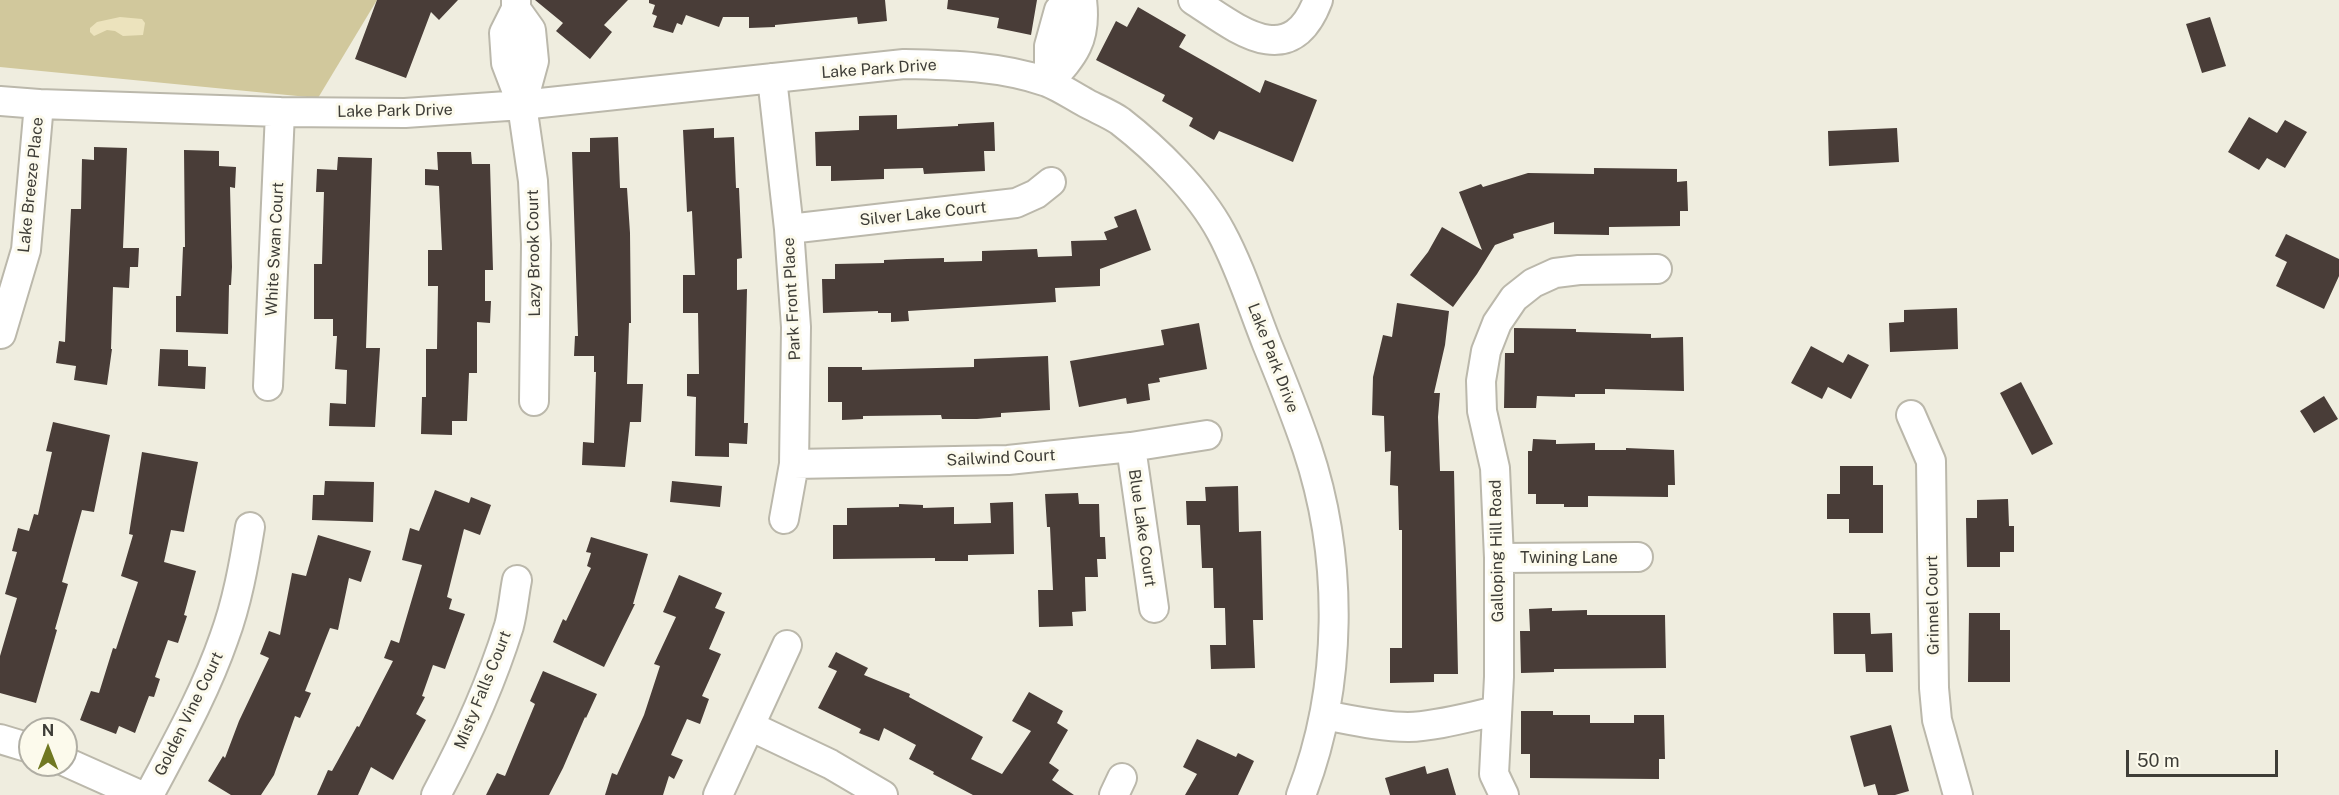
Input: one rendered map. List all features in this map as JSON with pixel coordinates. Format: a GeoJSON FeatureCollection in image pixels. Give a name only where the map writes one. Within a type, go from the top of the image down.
{"type":"FeatureCollection","features":[{"type":"Feature","properties":{"kind":"street"},"geometry":{"type":"LineString","coordinates":[[1048,82],[1049,46],[1059,10],[1075,0]]}},
{"type":"Feature","properties":{"kind":"street"},"geometry":{"type":"LineString","coordinates":[[1048,82],[1074,54],[1085,20],[1082,0]]}},
{"type":"Feature","properties":{"kind":"street"},"geometry":{"type":"LineString","coordinates":[[1193,0],[1246,34],[1263,40],[1282,40],[1298,32],[1314,13],[1318,0]]}},
{"type":"Feature","properties":{"kind":"street"},"geometry":{"type":"LineString","coordinates":[[516,4],[531,30],[534,61],[522,105]]}},
{"type":"Feature","properties":{"kind":"street","name":"Lake Park Drive"},"geometry":{"type":"LineString","coordinates":[[0,100],[39,104],[280,112],[405,113],[522,105],[903,64],[957,65],[1007,72],[1048,82],[1118,120],[1171,167],[1220,230],[1308,450],[1324,515],[1333,581],[1332,649],[1324,716],[1309,774],[1301,795]]}},
{"type":"Feature","properties":{"kind":"street","name":"Park Front Place"},"geometry":{"type":"LineString","coordinates":[[772,78],[789,229],[796,327],[794,464],[784,519]]}},
{"type":"Feature","properties":{"kind":"street","name":"Lake Breeze Place"},"geometry":{"type":"LineString","coordinates":[[1,334],[9,270],[26,250],[39,104]]}},
{"type":"Feature","properties":{"kind":"street","name":"Lazy Brook Court"},"geometry":{"type":"LineString","coordinates":[[522,105],[534,191],[536,244],[534,401]]}},
{"type":"Feature","properties":{"kind":"street","name":"White Swan Court"},"geometry":{"type":"LineString","coordinates":[[268,386],[280,112]]}},
{"type":"Feature","properties":{"kind":"street","name":"Silver Lake Court"},"geometry":{"type":"LineString","coordinates":[[789,229],[1016,203],[1036,194],[1051,182]]}},
{"type":"Feature","properties":{"kind":"street","name":"Galloping Hill Road"},"geometry":{"type":"LineString","coordinates":[[1504,795],[1494,774],[1499,677],[1499,558],[1495,468],[1482,411],[1481,381],[1486,351],[1497,323],[1514,298],[1533,283],[1555,273],[1579,270],[1657,269]]}},
{"type":"Feature","properties":{"kind":"street","name":"Grinnel Court"},"geometry":{"type":"LineString","coordinates":[[1911,415],[1931,461],[1936,720],[1958,795]]}},
{"type":"Feature","properties":{"kind":"street","name":"Sailwind Court"},"geometry":{"type":"LineString","coordinates":[[794,464],[1008,460],[1131,447],[1207,435]]}},
{"type":"Feature","properties":{"kind":"street","name":"Blue Lake Court"},"geometry":{"type":"LineString","coordinates":[[1131,447],[1154,608]]}},
{"type":"Feature","properties":{"kind":"street","name":"Golden Vine Court"},"geometry":{"type":"LineString","coordinates":[[149,795],[196,705],[225,638],[243,569],[250,527]]}},
{"type":"Feature","properties":{"kind":"street","name":"Twining Lane"},"geometry":{"type":"LineString","coordinates":[[1499,558],[1638,557]]}},
{"type":"Feature","properties":{"kind":"street","name":"Misty Falls Court"},"geometry":{"type":"LineString","coordinates":[[436,795],[460,749],[510,624],[517,580]]}},
{"type":"Feature","properties":{"kind":"street"},"geometry":{"type":"LineString","coordinates":[[718,795],[787,645]]}},
{"type":"Feature","properties":{"kind":"street"},"geometry":{"type":"LineString","coordinates":[[1324,716],[1378,725],[1409,727],[1437,724],[1497,711]]}},
{"type":"Feature","properties":{"kind":"street"},"geometry":{"type":"LineString","coordinates":[[750,726],[830,764],[883,795]]}},
{"type":"Feature","properties":{"kind":"street"},"geometry":{"type":"LineString","coordinates":[[0,738],[18,744]]}},
{"type":"Feature","properties":{"kind":"street"},"geometry":{"type":"LineString","coordinates":[[78,767],[140,795]]}},
{"type":"Feature","properties":{"kind":"shaded area"},"geometry":{"type":"Polygon","coordinates":[[[0,0],[377,0],[318,98],[0,67],[0,0]]]}},
{"type":"Feature","properties":{"kind":"sand"},"geometry":{"type":"Polygon","coordinates":[[[120,17],[142,19],[145,23],[143,35],[123,36],[115,31],[107,30],[94,36],[90,32],[90,28],[97,22],[120,17]]]}},
{"type":"Feature","properties":{"kind":"building"},"geometry":{"type":"Polygon","coordinates":[[[377,0],[458,0],[439,20],[431,12],[406,78],[355,59],[377,0]]]}},
{"type":"Feature","properties":{"kind":"building"},"geometry":{"type":"Polygon","coordinates":[[[535,0],[628,0],[604,25],[612,32],[590,59],[556,31],[563,23],[535,0]]]}},
{"type":"Feature","properties":{"kind":"building"},"geometry":{"type":"Polygon","coordinates":[[[649,0],[885,0],[887,21],[858,24],[857,17],[749,28],[749,17],[723,17],[719,27],[686,15],[682,25],[677,23],[673,33],[653,27],[657,16],[652,14],[655,5],[649,3],[649,0]]]}},
{"type":"Feature","properties":{"kind":"building"},"geometry":{"type":"Polygon","coordinates":[[[948,0],[1037,0],[1031,35],[997,28],[999,18],[947,9],[948,0]]]}},
{"type":"Feature","properties":{"kind":"building"},"geometry":{"type":"Polygon","coordinates":[[[1138,7],[1186,35],[1179,47],[1260,93],[1265,80],[1317,100],[1293,162],[1219,131],[1214,140],[1189,126],[1193,118],[1162,101],[1165,95],[1096,60],[1116,21],[1127,27],[1138,7]]]}},
{"type":"Feature","properties":{"kind":"building"},"geometry":{"type":"Polygon","coordinates":[[[2210,17],[2226,66],[2202,73],[2186,24],[2210,17]]]}},
{"type":"Feature","properties":{"kind":"building"},"geometry":{"type":"Polygon","coordinates":[[[897,115],[897,129],[994,122],[995,151],[984,151],[985,171],[924,174],[923,168],[884,169],[884,179],[831,181],[831,166],[816,166],[815,132],[859,130],[859,116],[897,115]]]}},
{"type":"Feature","properties":{"kind":"building"},"geometry":{"type":"Polygon","coordinates":[[[2249,117],[2277,133],[2285,120],[2307,132],[2285,168],[2267,158],[2259,170],[2228,152],[2249,117]]]}},
{"type":"Feature","properties":{"kind":"building"},"geometry":{"type":"Polygon","coordinates":[[[714,128],[714,138],[734,137],[742,258],[737,259],[737,290],[747,289],[744,423],[748,423],[747,444],[729,443],[729,457],[695,456],[696,397],[687,396],[687,374],[699,374],[698,313],[683,313],[683,275],[695,275],[692,211],[687,212],[683,130],[714,128]]]}},
{"type":"Feature","properties":{"kind":"building"},"geometry":{"type":"Polygon","coordinates":[[[1897,128],[1899,162],[1829,166],[1828,131],[1897,128]]]}},
{"type":"Feature","properties":{"kind":"building"},"geometry":{"type":"Polygon","coordinates":[[[618,137],[620,188],[627,188],[630,233],[631,323],[629,323],[627,384],[643,384],[641,422],[630,422],[625,467],[582,465],[583,442],[594,443],[596,372],[594,372],[594,356],[574,356],[575,336],[578,336],[572,152],[590,152],[590,138],[618,137]]]}},
{"type":"Feature","properties":{"kind":"building"},"geometry":{"type":"Polygon","coordinates":[[[94,147],[127,148],[123,248],[139,248],[138,267],[130,267],[129,288],[113,287],[112,349],[107,385],[74,380],[76,366],[56,363],[59,341],[65,342],[71,209],[81,209],[82,159],[94,160],[94,147]]]}},
{"type":"Feature","properties":{"kind":"building"},"geometry":{"type":"Polygon","coordinates":[[[184,150],[219,151],[219,166],[236,167],[235,188],[230,187],[232,267],[231,285],[229,285],[228,334],[176,332],[176,296],[181,296],[183,247],[185,247],[184,150]]]}},
{"type":"Feature","properties":{"kind":"building"},"geometry":{"type":"Polygon","coordinates":[[[437,152],[471,152],[472,164],[490,164],[493,270],[485,270],[485,301],[491,301],[490,323],[477,322],[477,373],[469,373],[467,421],[452,421],[452,435],[421,434],[422,397],[426,397],[426,349],[437,349],[438,286],[428,286],[428,250],[442,250],[439,186],[425,185],[425,169],[438,170],[437,152]]]}},
{"type":"Feature","properties":{"kind":"building"},"geometry":{"type":"Polygon","coordinates":[[[338,157],[372,158],[366,348],[380,348],[375,427],[329,426],[330,403],[346,404],[347,370],[335,369],[337,336],[333,336],[333,319],[314,319],[314,264],[322,264],[324,192],[316,192],[317,169],[337,170],[338,157]]]}},
{"type":"Feature","properties":{"kind":"building"},"geometry":{"type":"Polygon","coordinates":[[[1594,168],[1677,169],[1677,182],[1687,181],[1688,211],[1680,211],[1680,226],[1609,227],[1609,235],[1554,234],[1554,222],[1513,234],[1514,238],[1495,245],[1453,307],[1410,275],[1428,252],[1442,227],[1482,250],[1459,192],[1481,184],[1483,187],[1528,173],[1594,174],[1594,168]]]}},
{"type":"Feature","properties":{"kind":"building"},"geometry":{"type":"Polygon","coordinates":[[[1136,209],[1151,250],[1100,269],[1100,286],[1055,288],[1056,302],[908,311],[909,321],[891,322],[891,313],[878,313],[878,311],[823,313],[822,279],[835,279],[835,264],[944,258],[944,262],[982,261],[982,251],[1037,249],[1038,257],[1072,256],[1071,241],[1107,240],[1104,232],[1118,227],[1114,217],[1136,209]]]}},
{"type":"Feature","properties":{"kind":"building"},"geometry":{"type":"Polygon","coordinates":[[[2286,234],[2339,259],[2339,276],[2324,309],[2276,286],[2287,262],[2275,256],[2286,234]]]}},
{"type":"Feature","properties":{"kind":"building"},"geometry":{"type":"Polygon","coordinates":[[[1397,303],[1449,311],[1445,345],[1434,393],[1440,393],[1438,417],[1440,471],[1454,471],[1458,674],[1434,674],[1434,682],[1390,683],[1390,648],[1402,648],[1402,530],[1399,530],[1398,486],[1390,485],[1391,451],[1385,452],[1384,416],[1372,415],[1373,377],[1383,335],[1392,337],[1397,303]]]}},
{"type":"Feature","properties":{"kind":"building"},"geometry":{"type":"Polygon","coordinates":[[[1957,308],[1958,349],[1890,352],[1889,323],[1904,322],[1904,310],[1957,308]]]}},
{"type":"Feature","properties":{"kind":"building"},"geometry":{"type":"Polygon","coordinates":[[[1199,323],[1207,369],[1159,378],[1160,382],[1148,384],[1150,400],[1127,404],[1126,398],[1079,407],[1070,361],[1164,345],[1161,330],[1199,323]]]}},
{"type":"Feature","properties":{"kind":"building"},"geometry":{"type":"Polygon","coordinates":[[[1514,328],[1651,334],[1651,338],[1683,337],[1684,391],[1605,389],[1605,394],[1575,394],[1575,397],[1537,396],[1536,408],[1504,408],[1505,353],[1514,353],[1514,328]]]}},
{"type":"Feature","properties":{"kind":"building"},"geometry":{"type":"Polygon","coordinates":[[[1811,346],[1843,363],[1848,354],[1869,365],[1851,399],[1828,387],[1822,399],[1791,383],[1811,346]]]}},
{"type":"Feature","properties":{"kind":"building"},"geometry":{"type":"Polygon","coordinates":[[[160,349],[188,350],[188,366],[206,367],[205,389],[158,386],[160,349]]]}},
{"type":"Feature","properties":{"kind":"building"},"geometry":{"type":"Polygon","coordinates":[[[1048,356],[1050,410],[1001,413],[1001,417],[977,419],[942,419],[941,415],[863,416],[863,419],[842,420],[842,402],[828,402],[828,367],[862,367],[862,370],[974,367],[974,359],[1048,356]]]}},
{"type":"Feature","properties":{"kind":"building"},"geometry":{"type":"Polygon","coordinates":[[[2021,382],[2053,444],[2032,455],[2000,393],[2021,382]]]}},
{"type":"Feature","properties":{"kind":"building"},"geometry":{"type":"Polygon","coordinates":[[[2324,396],[2338,419],[2314,433],[2300,411],[2324,396]]]}},
{"type":"Feature","properties":{"kind":"building"},"geometry":{"type":"Polygon","coordinates":[[[53,422],[110,435],[94,512],[82,510],[62,582],[68,584],[36,703],[0,693],[0,656],[17,598],[5,594],[17,552],[12,551],[18,528],[29,531],[34,514],[38,515],[52,452],[46,451],[53,422]]]}},
{"type":"Feature","properties":{"kind":"building"},"geometry":{"type":"Polygon","coordinates":[[[1533,439],[1556,440],[1556,444],[1595,443],[1595,450],[1626,450],[1626,448],[1674,450],[1675,485],[1668,485],[1668,497],[1588,496],[1588,507],[1536,504],[1536,494],[1528,494],[1528,451],[1532,451],[1533,439]]]}},
{"type":"Feature","properties":{"kind":"building"},"geometry":{"type":"Polygon","coordinates":[[[142,452],[198,462],[184,532],[171,530],[164,562],[196,571],[184,615],[187,616],[178,643],[168,640],[155,677],[160,679],[154,697],[149,696],[135,733],[119,726],[116,734],[80,720],[91,691],[99,693],[138,582],[121,576],[133,535],[129,534],[142,452]]]}},
{"type":"Feature","properties":{"kind":"building"},"geometry":{"type":"Polygon","coordinates":[[[1840,466],[1873,466],[1873,485],[1883,485],[1883,533],[1849,533],[1849,519],[1827,519],[1827,494],[1840,494],[1840,466]]]}},
{"type":"Feature","properties":{"kind":"building"},"geometry":{"type":"Polygon","coordinates":[[[325,481],[374,482],[373,522],[312,520],[313,495],[324,495],[325,481]]]}},
{"type":"Feature","properties":{"kind":"building"},"geometry":{"type":"Polygon","coordinates":[[[672,481],[722,486],[720,507],[670,502],[672,481]]]}},
{"type":"Feature","properties":{"kind":"building"},"geometry":{"type":"Polygon","coordinates":[[[1238,486],[1239,532],[1261,531],[1263,620],[1253,620],[1255,668],[1211,669],[1210,645],[1226,645],[1225,608],[1214,608],[1213,568],[1202,568],[1200,525],[1187,525],[1186,501],[1206,501],[1205,487],[1238,486]]]}},
{"type":"Feature","properties":{"kind":"building"},"geometry":{"type":"Polygon","coordinates":[[[435,490],[469,503],[471,497],[491,505],[480,535],[464,529],[447,597],[452,599],[449,609],[465,614],[445,669],[433,665],[422,696],[425,697],[416,714],[426,720],[393,780],[371,767],[358,795],[317,795],[328,770],[332,771],[357,726],[359,727],[393,661],[384,658],[391,640],[399,643],[422,565],[402,560],[410,528],[419,531],[435,490]]]}},
{"type":"Feature","properties":{"kind":"building"},"geometry":{"type":"Polygon","coordinates":[[[1078,493],[1079,504],[1099,504],[1100,537],[1105,537],[1106,559],[1097,559],[1098,577],[1085,577],[1086,611],[1072,612],[1073,626],[1039,627],[1038,590],[1053,590],[1050,527],[1047,527],[1045,494],[1078,493]]]}},
{"type":"Feature","properties":{"kind":"building"},"geometry":{"type":"Polygon","coordinates":[[[2008,499],[2009,526],[2014,526],[2014,552],[2000,552],[2000,567],[1967,567],[1966,518],[1977,518],[1977,500],[2008,499]]]}},
{"type":"Feature","properties":{"kind":"building"},"geometry":{"type":"Polygon","coordinates":[[[1013,502],[1014,554],[968,555],[968,561],[935,561],[935,558],[833,559],[833,525],[847,525],[847,508],[899,507],[899,504],[923,505],[923,508],[954,507],[954,524],[991,523],[990,503],[1013,502]]]}},
{"type":"Feature","properties":{"kind":"building"},"geometry":{"type":"Polygon","coordinates":[[[318,535],[371,551],[361,582],[349,578],[338,630],[330,628],[305,691],[311,693],[300,718],[295,716],[274,775],[261,795],[231,795],[208,781],[223,756],[225,758],[239,721],[269,658],[260,654],[269,631],[280,635],[292,573],[306,576],[318,535]]]}},
{"type":"Feature","properties":{"kind":"building"},"geometry":{"type":"Polygon","coordinates":[[[591,537],[648,554],[633,604],[635,604],[604,667],[553,642],[563,619],[566,621],[591,568],[587,566],[591,553],[586,552],[591,537]]]}},
{"type":"Feature","properties":{"kind":"building"},"geometry":{"type":"Polygon","coordinates":[[[679,575],[722,593],[715,608],[725,612],[709,649],[721,654],[702,696],[709,699],[700,724],[687,719],[671,755],[683,760],[674,779],[669,776],[663,795],[605,795],[612,773],[617,775],[644,715],[660,666],[654,664],[676,617],[663,612],[679,575]]]}},
{"type":"Feature","properties":{"kind":"building"},"geometry":{"type":"Polygon","coordinates":[[[1552,608],[1552,611],[1587,610],[1587,615],[1665,615],[1666,668],[1554,669],[1554,672],[1521,673],[1520,631],[1530,631],[1529,609],[1552,608]]]}},
{"type":"Feature","properties":{"kind":"building"},"geometry":{"type":"Polygon","coordinates":[[[1833,613],[1870,613],[1871,634],[1892,633],[1893,672],[1866,672],[1865,654],[1834,654],[1833,613]]]}},
{"type":"Feature","properties":{"kind":"building"},"geometry":{"type":"Polygon","coordinates":[[[1969,613],[2000,613],[2000,630],[2010,630],[2010,682],[1968,682],[1969,613]]]}},
{"type":"Feature","properties":{"kind":"building"},"geometry":{"type":"Polygon","coordinates":[[[836,652],[868,668],[864,675],[910,694],[909,697],[983,737],[971,759],[1002,774],[1031,731],[1012,721],[1029,692],[1063,711],[1057,723],[1068,730],[1049,763],[1059,770],[1052,780],[1074,795],[973,795],[909,759],[916,745],[884,728],[879,741],[859,733],[861,729],[818,708],[837,671],[828,667],[836,652]]]}},
{"type":"Feature","properties":{"kind":"building"},"geometry":{"type":"Polygon","coordinates":[[[543,671],[597,694],[586,718],[549,795],[486,795],[497,773],[505,776],[535,704],[530,701],[543,671]]]}},
{"type":"Feature","properties":{"kind":"building"},"geometry":{"type":"Polygon","coordinates":[[[1521,711],[1553,711],[1553,715],[1590,715],[1590,723],[1634,723],[1634,715],[1664,715],[1665,759],[1659,759],[1659,779],[1530,778],[1530,754],[1521,754],[1521,711]]]}},
{"type":"Feature","properties":{"kind":"building"},"geometry":{"type":"Polygon","coordinates":[[[1891,725],[1909,791],[1895,795],[1878,795],[1875,784],[1864,787],[1850,736],[1891,725]]]}},
{"type":"Feature","properties":{"kind":"building"},"geometry":{"type":"Polygon","coordinates":[[[1197,739],[1236,757],[1238,753],[1254,761],[1238,795],[1185,795],[1197,774],[1183,767],[1197,739]]]}},
{"type":"Feature","properties":{"kind":"building"},"geometry":{"type":"Polygon","coordinates":[[[1425,766],[1427,774],[1448,768],[1456,795],[1390,795],[1385,778],[1425,766]]]}}]}
